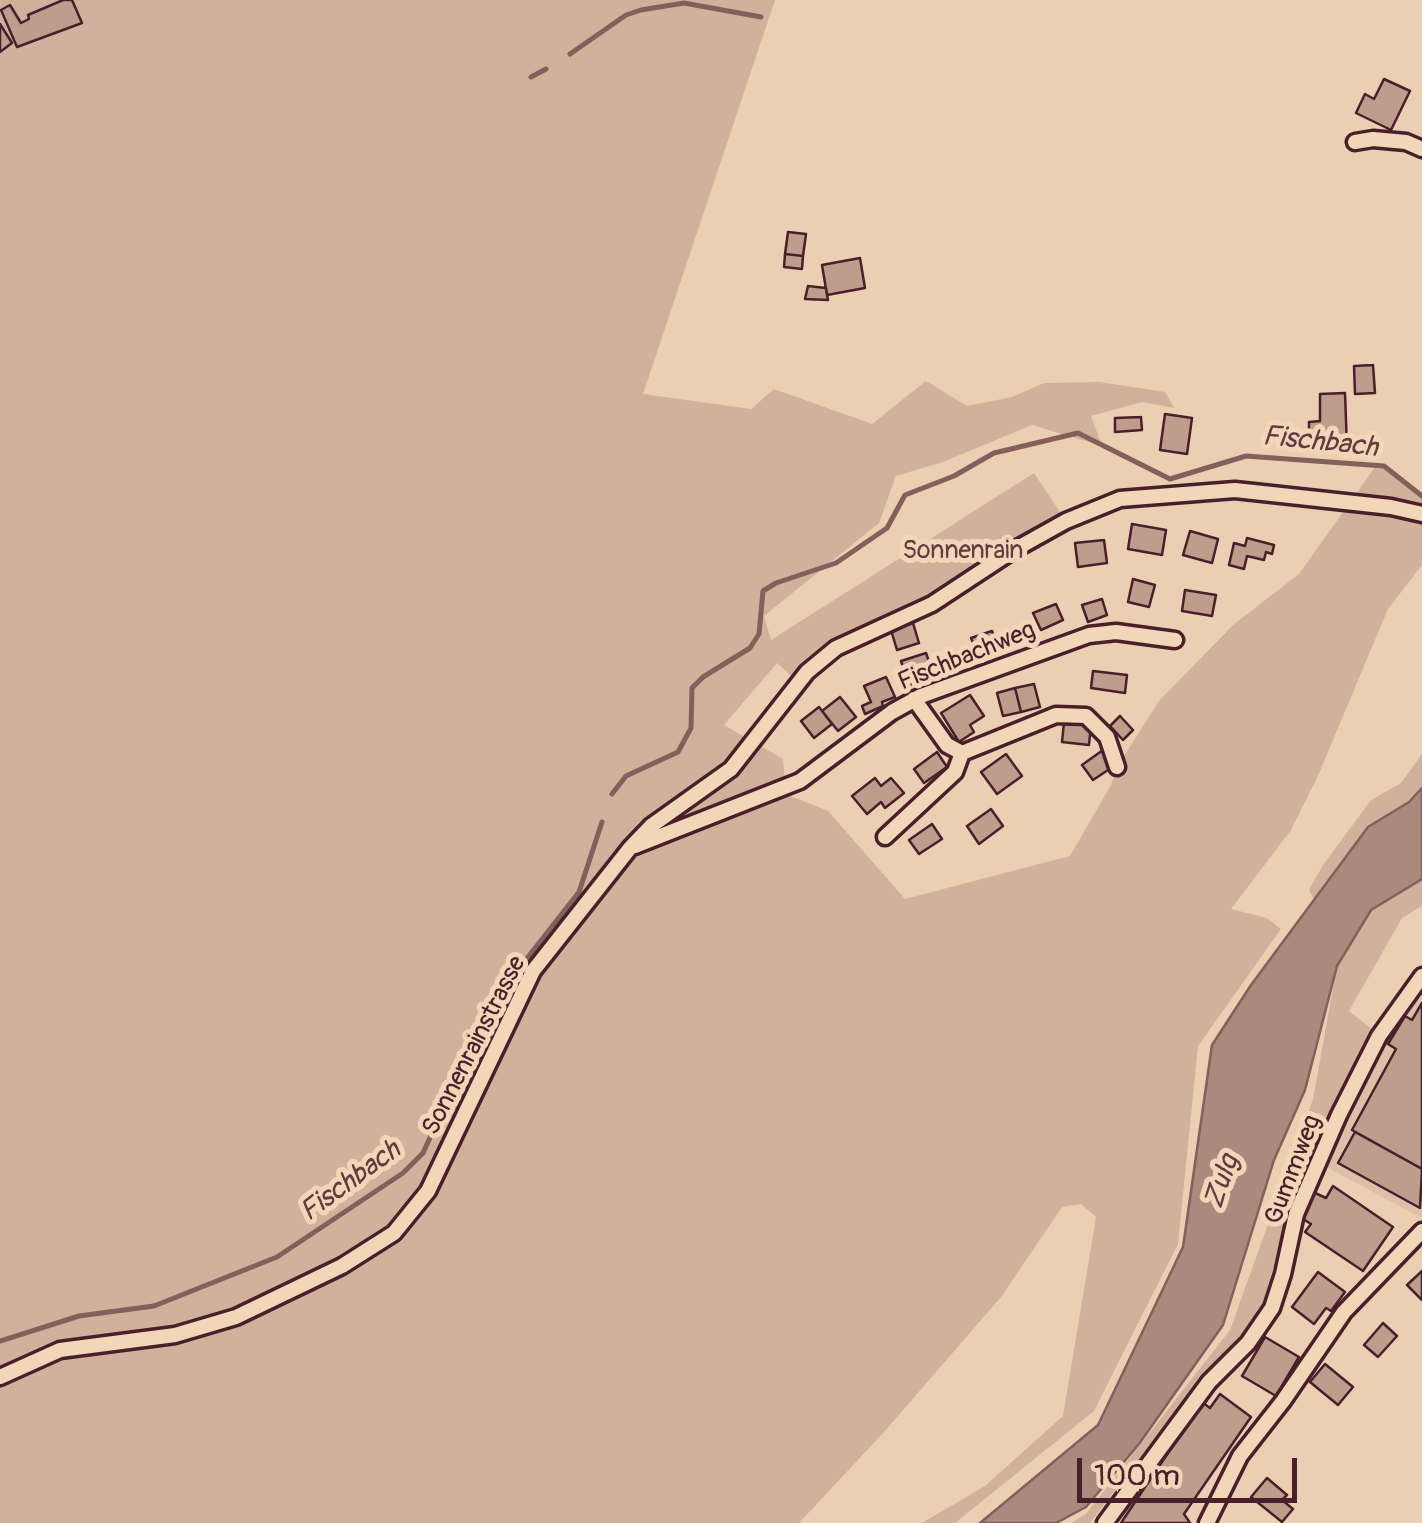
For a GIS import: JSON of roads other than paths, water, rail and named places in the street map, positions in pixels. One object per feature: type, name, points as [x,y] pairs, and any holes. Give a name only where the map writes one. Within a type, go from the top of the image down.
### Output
[{"type":"street","points":[[1355,142],[1406,142],[1422,149]]},
{"type":"street","name":"Sonnenrainstrasse","points":[[0,1377],[60,1350],[175,1335],[236,1317],[342,1266],[394,1234],[428,1192],[533,971],[630,848],[657,821],[731,768],[808,672],[847,642],[932,604],[1036,537],[1094,508],[1154,494],[1235,490],[1422,514]]},
{"type":"street","name":"Fischbachweg","points":[[630,848],[800,781],[914,699],[1090,635],[1116,632],[1175,640]]},
{"type":"street","points":[[914,699],[947,745],[962,753]]},
{"type":"street","points":[[962,753],[1056,715],[1074,713],[1097,724],[1112,747],[1117,767]]},
{"type":"street","points":[[885,837],[950,778],[962,753]]},
{"type":"street","name":"Gummweg","points":[[1105,1523],[1209,1382],[1248,1343],[1272,1308],[1296,1214],[1339,1115],[1379,1036],[1422,976]]},
{"type":"street","points":[[1206,1523],[1240,1456],[1344,1312],[1422,1230]]},
{"type":"water","name":"Zulg","points":[[1422,788],[1422,879],[1371,910],[1337,966],[1305,1090],[1274,1160],[1223,1325],[1139,1444],[1086,1507],[1056,1523],[980,1523],[1098,1425],[1183,1247],[1212,1045],[1251,985],[1368,827],[1409,802]]},
{"type":"waterway","points":[[570,54],[626,15],[641,10],[684,3],[761,17]]},
{"type":"waterway","points":[[531,77],[546,69]]},
{"type":"waterway","name":"Fischbach","points":[[612,794],[626,776],[678,752],[691,728],[692,688],[750,648],[759,634],[763,591],[836,563],[887,528],[905,495],[954,476],[994,453],[1078,433],[1170,479],[1246,456],[1384,466],[1422,496]]},
{"type":"waterway","name":"Fischbach","points":[[0,1341],[79,1316],[154,1306],[277,1257],[403,1173],[423,1153],[448,1098],[490,1031],[521,966],[579,892],[602,822]]},
{"type":"park label","name":"Sonnenrain","points":[[963,552]]}]
